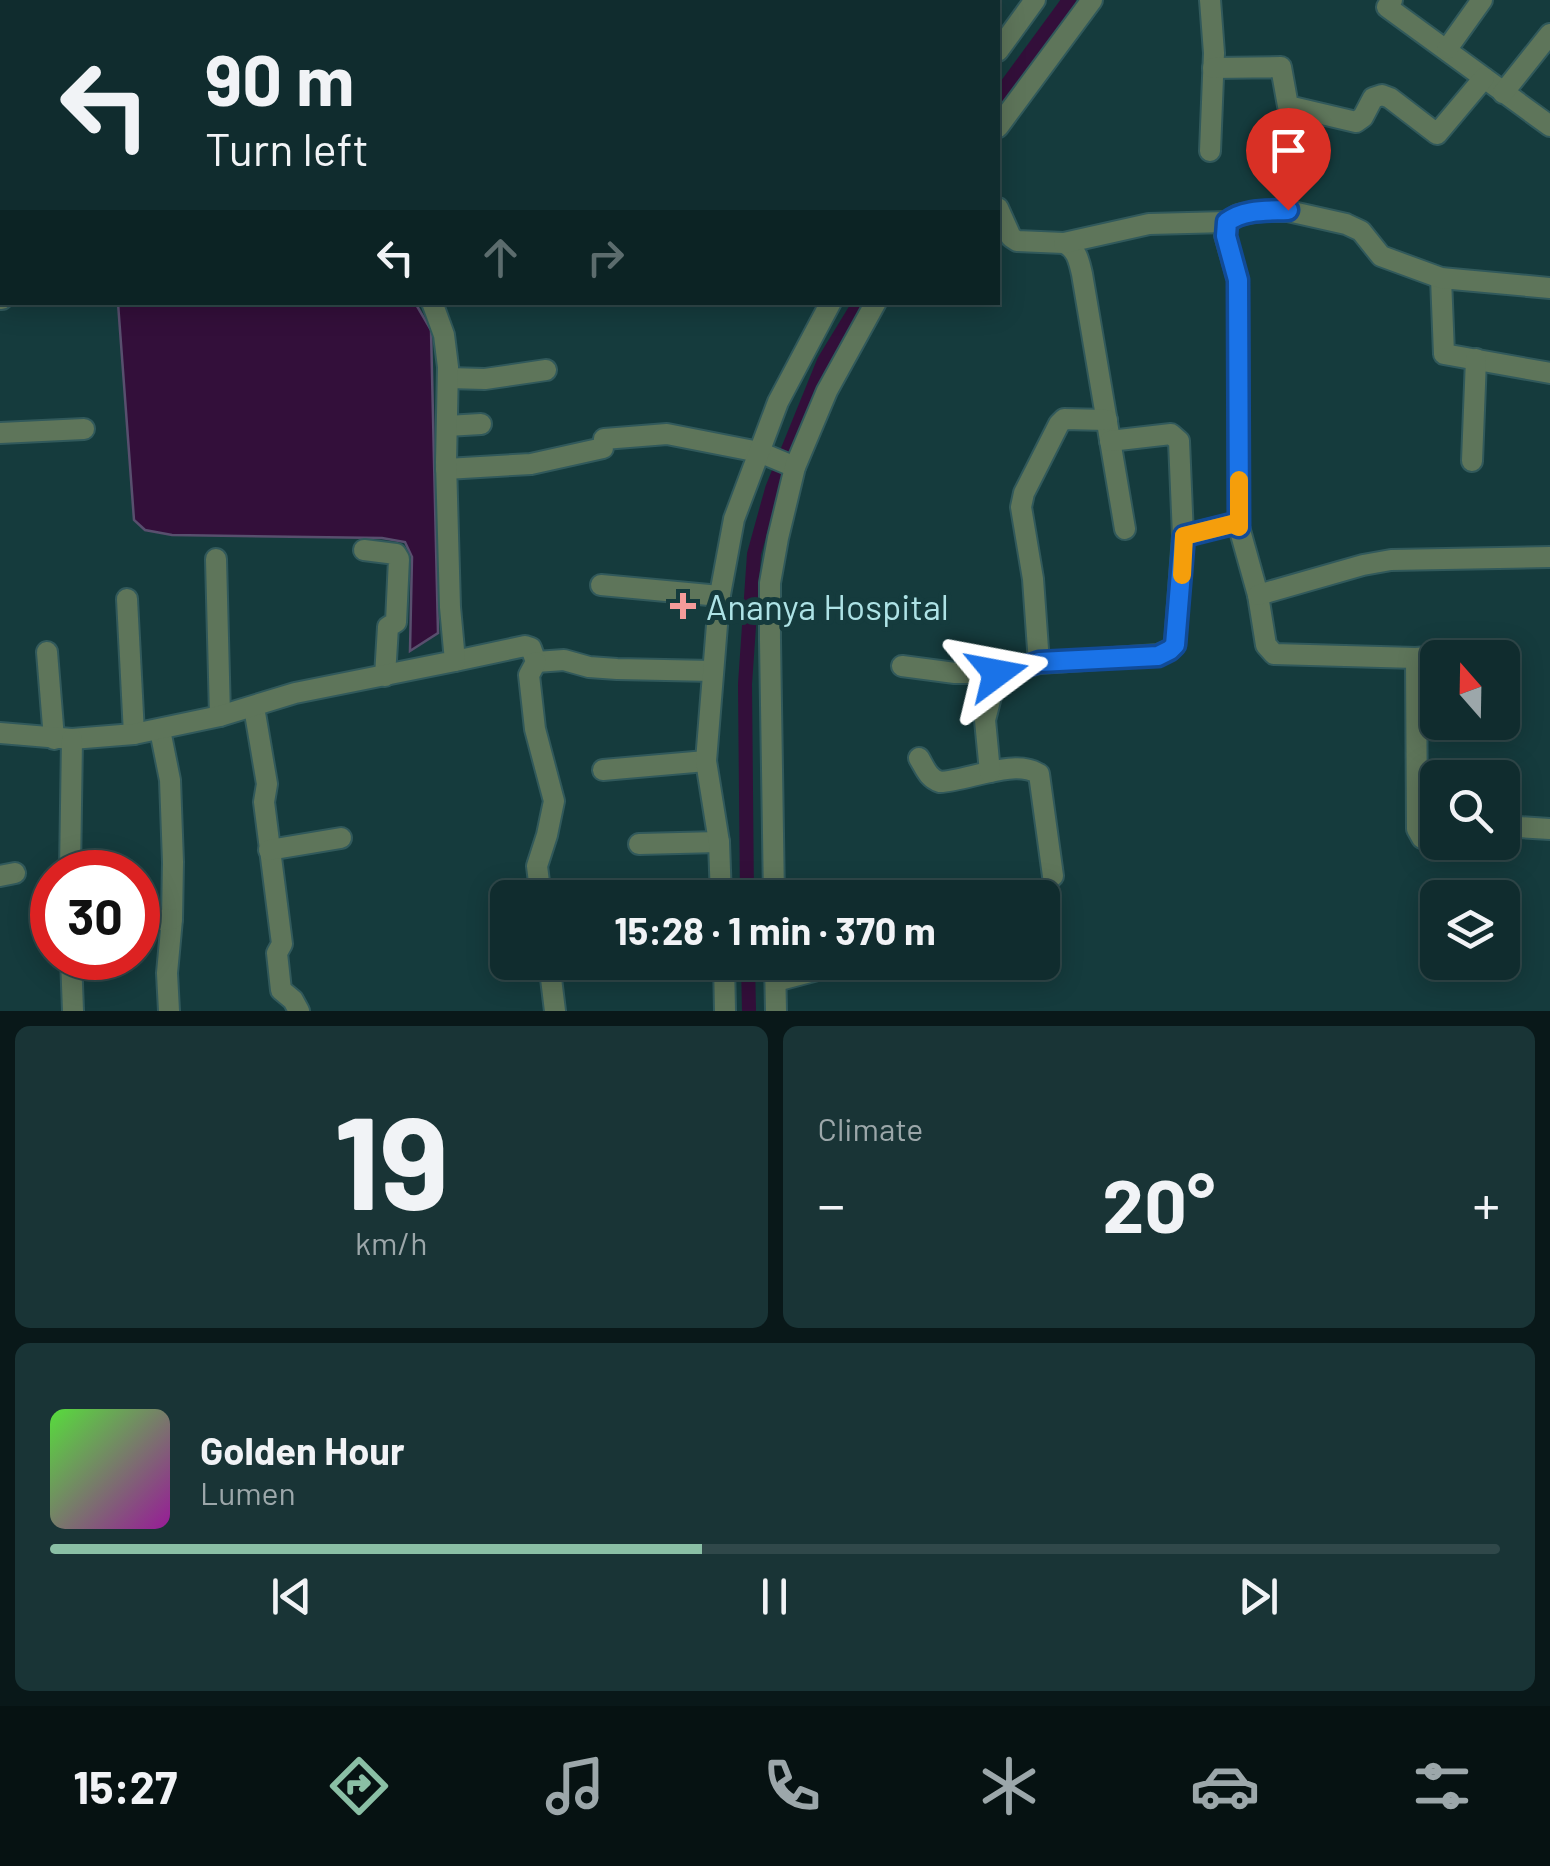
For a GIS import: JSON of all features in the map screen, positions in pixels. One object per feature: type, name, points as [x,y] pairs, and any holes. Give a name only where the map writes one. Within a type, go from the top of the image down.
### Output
[{"type":"street","points":[[1000,45],[1035,0]]},
{"type":"street","points":[[1000,124],[1092,0]]},
{"type":"street","points":[[1210,0],[1214,36],[1210,151]]},
{"type":"street","points":[[1447,49],[1482,0]]},
{"type":"street","points":[[1385,2],[1550,126]]},
{"type":"street","points":[[1504,93],[1550,34]]},
{"type":"street","points":[[1214,68],[1281,67],[1288,106],[1356,122],[1374,98],[1390,98],[1438,134],[1484,78]]},
{"type":"street","points":[[1000,212],[1017,241],[1064,243],[1150,224],[1227,222],[1238,215],[1288,210],[1346,224],[1361,231],[1381,256],[1441,278],[1550,288]]},
{"type":"street","points":[[1227,222],[1226,236],[1238,280],[1239,527],[1258,594],[1266,645],[1274,654],[1420,658]]},
{"type":"street","points":[[1064,243],[1077,254],[1082,274],[1125,529]]},
{"type":"street","points":[[1441,278],[1444,354],[1550,373]]},
{"type":"street","points":[[433,305],[444,334],[448,378],[446,469],[454,661]]},
{"type":"street","points":[[720,880],[719,842],[706,761],[720,596],[734,519],[764,454],[778,402],[829,305]]},
{"type":"street","points":[[774,880],[770,582],[792,466],[874,305]]},
{"type":"street","points":[[1472,461],[1476,359]]},
{"type":"street","points":[[448,378],[485,379],[546,370]]},
{"type":"street","points":[[902,666],[956,673],[997,673],[1039,662],[1158,656],[1170,650],[1178,634],[1184,536],[1180,446],[1176,436],[1108,430],[1064,419],[1059,424],[1020,507],[1036,598],[1039,662]]},
{"type":"street","points":[[447,426],[481,424]]},
{"type":"street","points":[[0,433],[84,429]]},
{"type":"street","points":[[446,469],[531,464],[603,448],[604,439],[667,434],[764,454],[792,466]]},
{"type":"street","points":[[1184,536],[1232,524],[1239,527]]},
{"type":"street","points":[[364,550],[396,554],[398,560],[396,622],[388,628],[385,676]]},
{"type":"street","points":[[1258,594],[1362,564],[1390,560],[1550,557]]},
{"type":"street","points":[[216,559],[220,716]]},
{"type":"street","points":[[601,585],[720,596]]},
{"type":"street","points":[[127,599],[134,734]]},
{"type":"street","points":[[0,733],[63,739],[160,730],[295,693],[525,646],[531,648],[536,662],[529,675],[535,729],[554,801],[537,866],[539,880]]},
{"type":"street","points":[[48,652],[63,739],[69,850]]},
{"type":"street","points":[[1416,658],[1420,834]]},
{"type":"street","points":[[536,662],[564,660],[589,668],[618,670],[713,671]]},
{"type":"street","points":[[990,772],[984,731],[997,673]]},
{"type":"street","points":[[254,707],[268,784],[264,802],[282,944],[276,954],[281,990],[293,1000],[298,1011]]},
{"type":"street","points":[[160,730],[170,780],[172,919],[168,1011]]},
{"type":"street","points":[[919,758],[932,780],[940,782],[1027,768],[1039,774],[1053,876]]},
{"type":"street","points":[[603,770],[706,761]]},
{"type":"street","points":[[1520,827],[1550,829]]},
{"type":"street","points":[[270,850],[341,838]]},
{"type":"street","points":[[640,844],[719,842]]},
{"type":"street","points":[[160,920],[172,919]]},
{"type":"street","points":[[71,980],[73,1011]]},
{"type":"street","points":[[551,980],[555,1011]]},
{"type":"street","points":[[724,980],[725,1011]]},
{"type":"street","points":[[776,980],[776,1011]]},
{"type":"shaded area","points":[[118,305],[417,306],[431,330],[438,633],[410,651],[412,557],[405,542],[382,538],[172,535],[145,530],[134,520]]},
{"type":"waterway","points":[[1000,94],[1069,0]]},
{"type":"waterway","points":[[747,880],[745,684],[754,554],[772,489],[824,361],[858,305]]},
{"type":"waterway","points":[[748,980],[749,1011]]},
{"type":"slow traffic","points":[[1182,575],[1184,536],[1232,524],[1239,527],[1239,480]]},
{"type":"place","name":"Ananya Hospital","points":[[683,606]]},
{"type":"route","points":[[997,673],[1039,662],[1158,656],[1175,645],[1184,536],[1232,524],[1239,527],[1238,280],[1226,236],[1227,222],[1238,215],[1288,210]]}]
